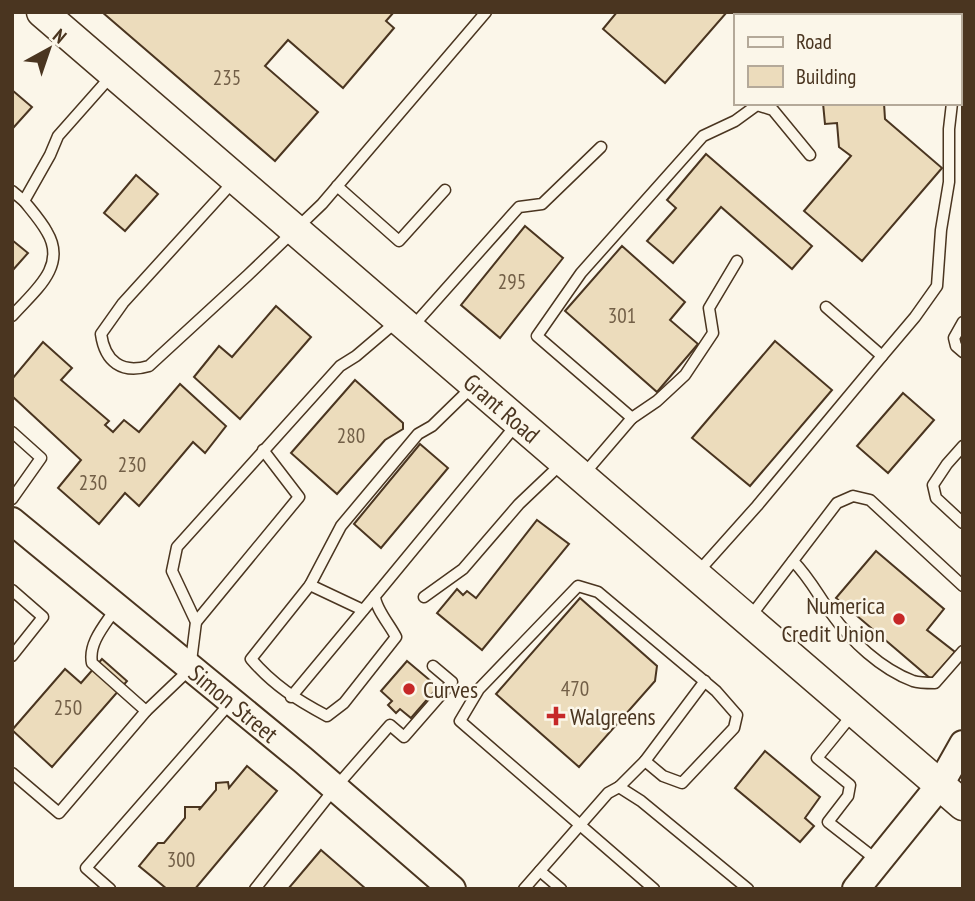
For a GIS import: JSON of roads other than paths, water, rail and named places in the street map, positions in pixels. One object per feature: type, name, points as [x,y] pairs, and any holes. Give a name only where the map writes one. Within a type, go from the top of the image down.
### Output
[{"type":"main road","name":"Grant Road","points":[[43,12],[963,805]]},
{"type":"street","name":"Simon Street","points":[[12,521],[335,788],[452,889]]},
{"type":"street","points":[[856,889],[940,785],[963,744]]},
{"type":"lane","points":[[235,178],[123,303],[101,334],[103,348],[124,369],[134,370],[149,366],[295,231],[486,12]]},
{"type":"lane","points":[[24,201],[58,136],[113,73]]},
{"type":"lane","points":[[632,418],[537,336],[581,273],[703,136],[735,121],[757,105],[773,110],[810,155]]},
{"type":"lane","points":[[695,575],[758,506],[915,317],[937,286],[941,230],[949,182],[952,105]]},
{"type":"lane","points":[[196,622],[172,571],[177,547],[340,366],[404,325],[519,207],[542,204],[601,147]]},
{"type":"lane","points":[[337,186],[399,241],[445,190]]},
{"type":"lane","points":[[12,191],[24,201],[49,234],[54,255],[52,271],[12,316]]},
{"type":"lane","points":[[424,597],[463,569],[519,504],[572,469],[685,375],[713,332],[709,308],[737,261]]},
{"type":"lane","points":[[826,307],[882,355]]},
{"type":"lane","points":[[963,321],[954,338],[956,346],[963,352]]},
{"type":"lane","points":[[375,596],[375,604],[396,637],[344,703],[327,716],[291,697],[267,678],[251,659],[310,585],[341,526],[418,435],[432,426],[474,385]]},
{"type":"lane","points":[[291,697],[518,423]]},
{"type":"lane","points":[[12,432],[41,458],[12,499]]},
{"type":"lane","points":[[963,446],[933,485],[936,498],[963,523]]},
{"type":"lane","points":[[12,773],[59,813],[146,711],[190,668],[196,622],[299,497],[263,450]]},
{"type":"lane","points":[[748,621],[837,503],[853,496],[870,500],[963,586]]},
{"type":"lane","points":[[793,561],[806,574],[831,614],[852,639],[886,667],[915,682],[934,683],[963,652]]},
{"type":"lane","points":[[310,585],[363,611]]},
{"type":"lane","points":[[645,761],[663,776],[682,783],[734,728],[737,715],[705,681],[598,592],[578,586],[479,689],[460,721],[654,889]]},
{"type":"lane","points":[[12,590],[43,617],[12,656]]},
{"type":"lane","points":[[116,608],[94,642],[90,654],[92,663],[146,711]]},
{"type":"lane","points":[[255,889],[335,788],[390,725],[404,737],[452,682],[433,666]]},
{"type":"lane","points":[[524,889],[608,793],[619,787],[645,761],[705,681]]},
{"type":"lane","points":[[110,889],[86,868],[231,702]]},
{"type":"lane","points":[[855,712],[817,758],[850,785],[848,796],[828,822],[878,861]]},
{"type":"lane","points":[[619,787],[748,889]]},
{"type":"lane","points":[[540,871],[561,889]]},
{"type":"place","name":"Numerica Credit Union","points":[[899,619]]},
{"type":"place","name":"Curves","points":[[409,689]]},
{"type":"place","name":"Walgreens","points":[[556,716]]}]
